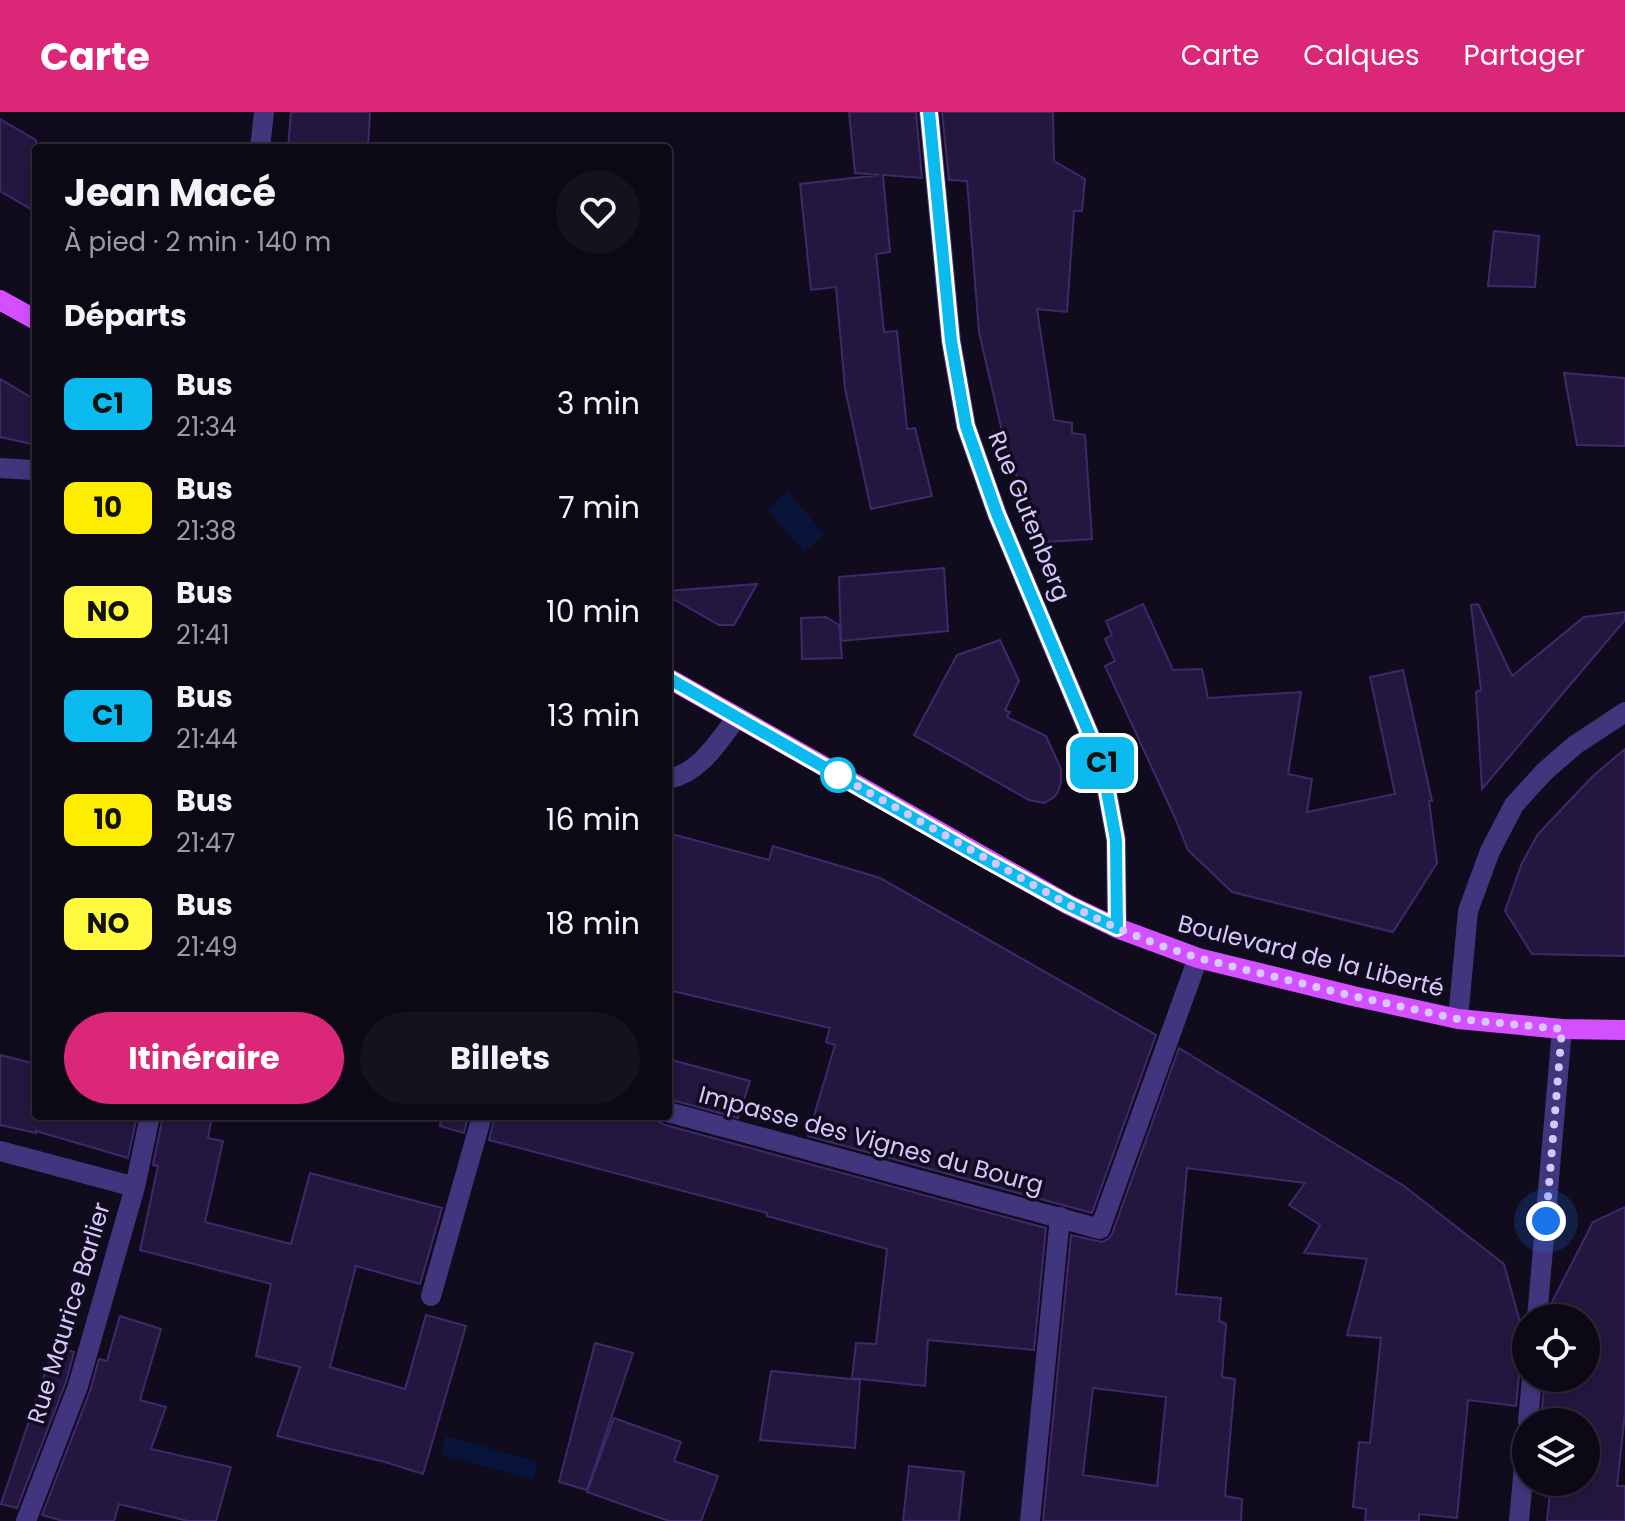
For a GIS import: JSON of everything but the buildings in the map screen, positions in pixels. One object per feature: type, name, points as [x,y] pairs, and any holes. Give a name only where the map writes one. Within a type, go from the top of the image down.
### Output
[{"type":"main road","points":[[0,300],[32,318]]},
{"type":"main road","name":"Boulevard de la Liberté","points":[[672,680],[1069,905],[1117,928],[1198,958],[1458,1019],[1562,1029],[1625,1030]]},
{"type":"street","points":[[260,144],[264,112]]},
{"type":"street","name":"Rue Gutenberg","points":[[929,112],[951,341],[966,426],[997,514],[1102,764],[1116,840],[1117,928]]},
{"type":"street","points":[[0,468],[32,470]]},
{"type":"street","points":[[1458,1019],[1468,911],[1490,851],[1514,805],[1544,772],[1575,745],[1625,712]]},
{"type":"street","points":[[672,778],[689,772],[702,761],[737,717]]},
{"type":"street","name":"Impasse des Vignes du Bourg","points":[[672,1113],[1100,1229],[1198,958]]},
{"type":"street","points":[[1538,1304],[1562,1029]]},
{"type":"street","name":"Rue Maurice Barlier","points":[[26,1521],[78,1386],[135,1187],[149,1120]]},
{"type":"street","points":[[431,1296],[481,1120]]},
{"type":"street","points":[[0,1151],[135,1187]]},
{"type":"street","points":[[1030,1521],[1060,1217]]},
{"type":"street","points":[[1519,1521],[1521,1496]]},
{"type":"water","points":[[788,491],[824,534],[804,552],[767,509]]},
{"type":"water","points":[[446,1436],[538,1462],[533,1480],[441,1454]]},
{"type":"bus line","name":"C1","points":[[672,680],[983,858],[1117,928],[1116,840],[1102,764],[997,514],[966,426],[951,341],[929,112]]},
{"type":"route","points":[[838,775],[829,770],[1069,905],[1159,945],[1198,958],[1458,1019],[1562,1029],[1546,1221]]}]
